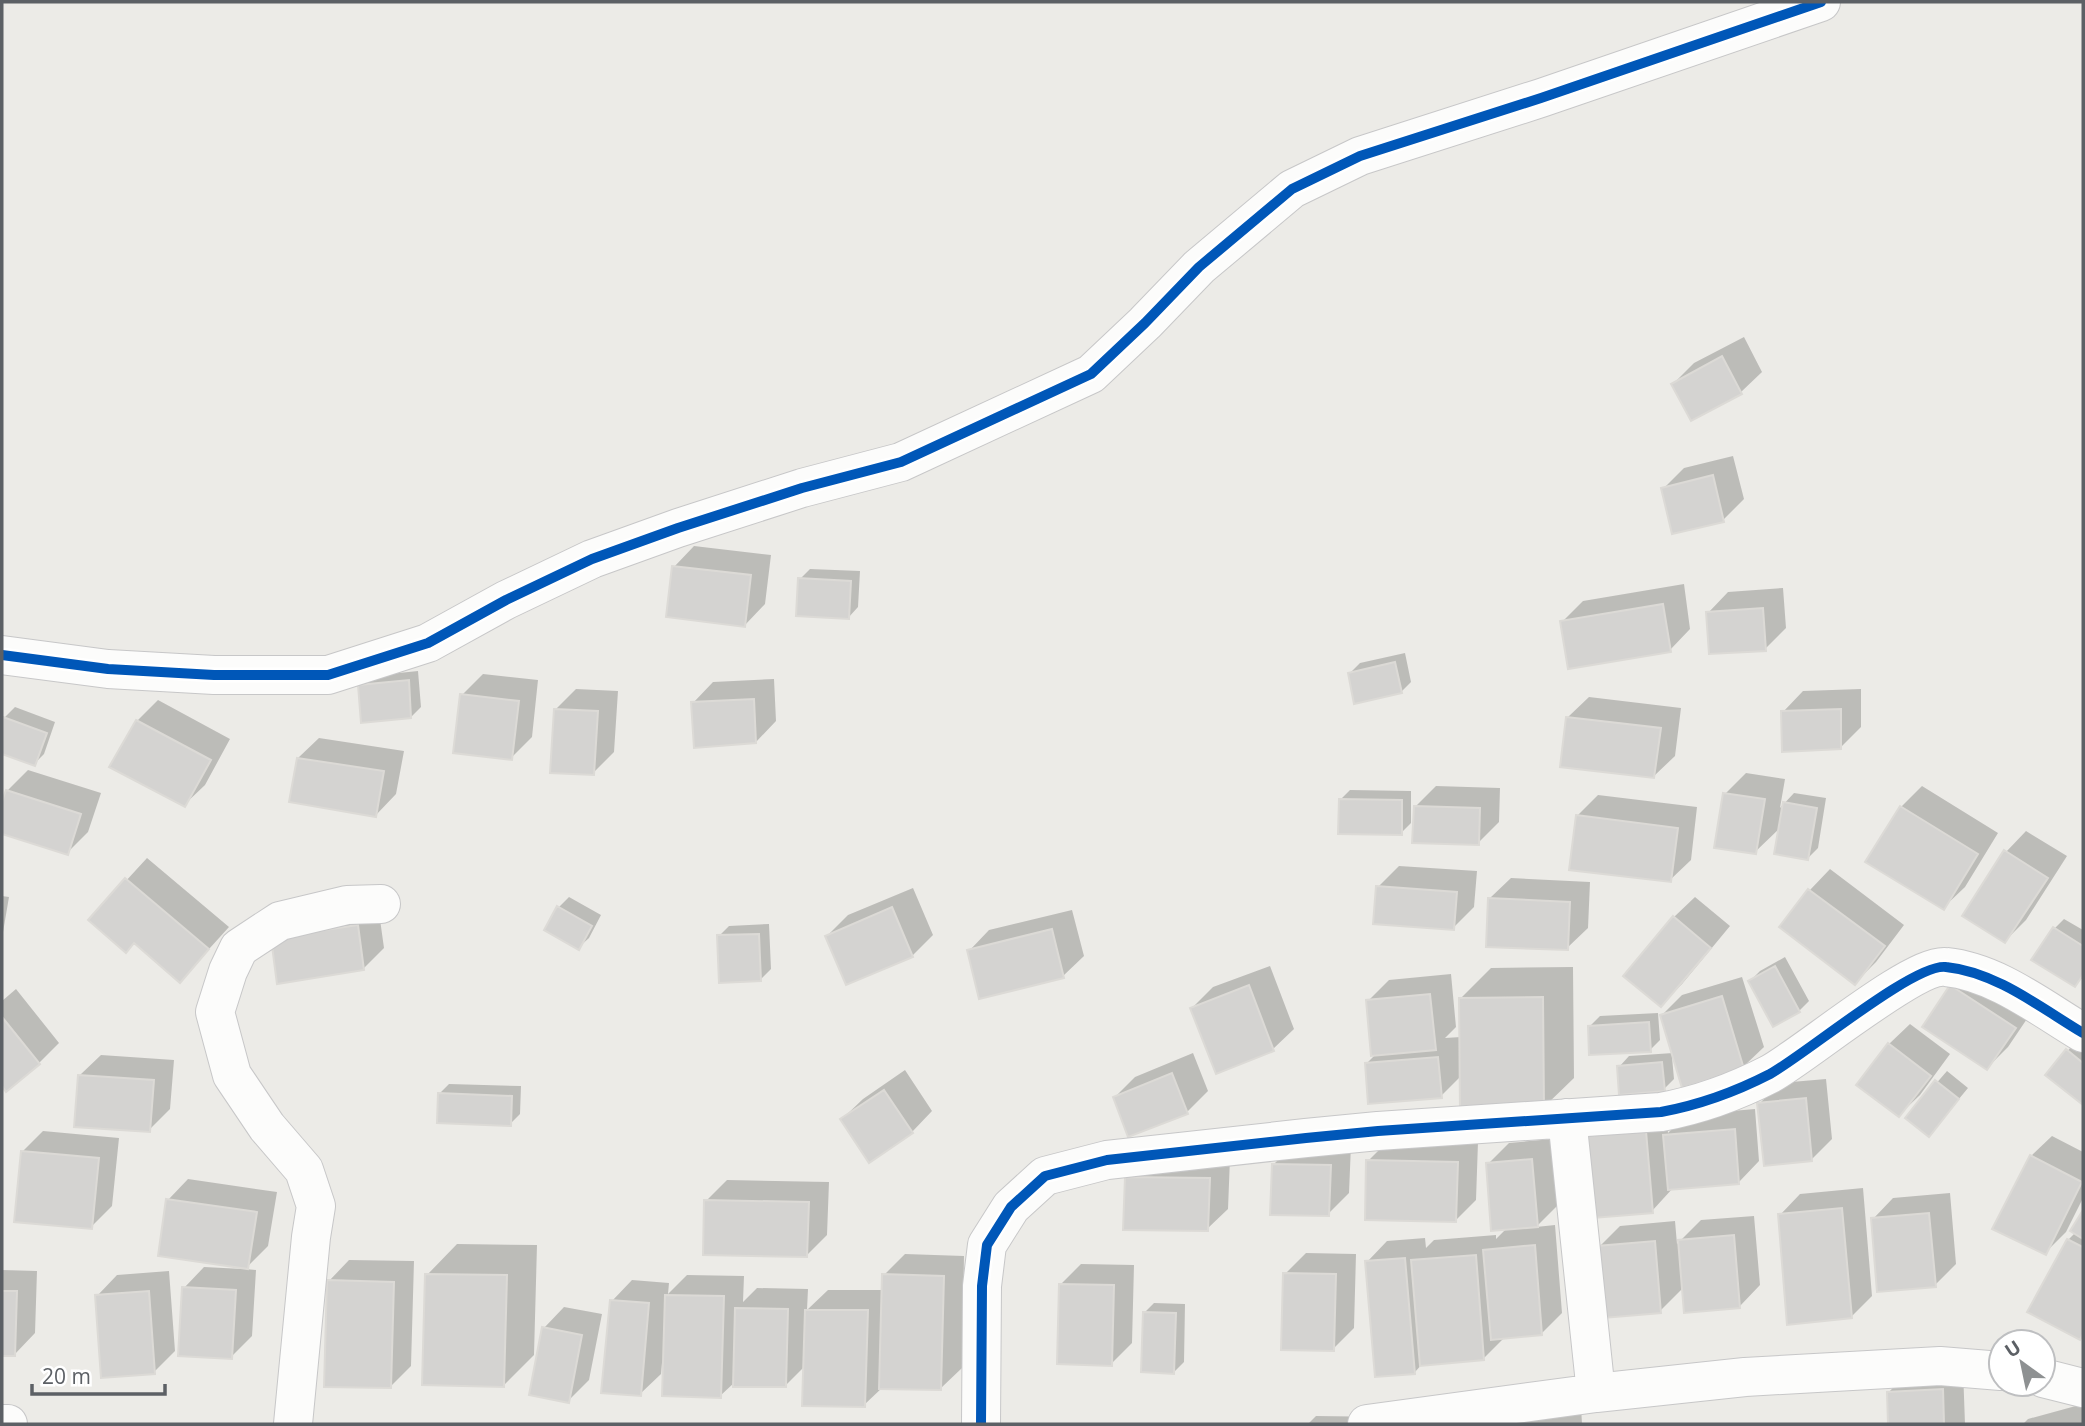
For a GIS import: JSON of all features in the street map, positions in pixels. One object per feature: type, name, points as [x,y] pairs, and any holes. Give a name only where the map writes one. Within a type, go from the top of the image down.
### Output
[{"type":"street","points":[[2,655],[108,670],[328,675],[428,643],[506,600],[592,559],[677,528],[802,488],[901,462],[1091,374],[1199,267],[1292,189],[1360,156],[1541,99],[1821,2]]},
{"type":"street","points":[[293,1424],[316,1206],[303,1171],[267,1128],[232,1075],[215,1012],[228,971],[239,948],[280,920],[347,905],[381,904]]},
{"type":"street","points":[[981,1424],[982,1286],[987,1245],[1011,1207],[1045,1176],[1107,1160],[1378,1131],[1661,1112],[1698,1105],[1772,1073],[1910,978],[1942,966],[1974,972],[2001,984],[2083,1032]]},
{"type":"street","points":[[1567,1118],[1608,1403]]},
{"type":"street","points":[[1367,1424],[1608,1403],[1745,1377],[1940,1366],[1987,1370]]},
{"type":"street","points":[[2057,1382],[2083,1388]]},
{"type":"street","points":[[2,1424],[8,1424]]},
{"type":"building","points":[[1722,356],[1742,394],[1691,421],[1671,384]]},
{"type":"building","points":[[1713,475],[1724,522],[1672,534],[1661,488]]},
{"type":"building","points":[[672,566],[751,575],[745,627],[666,617]]},
{"type":"building","points":[[798,578],[851,581],[849,619],[796,616]]},
{"type":"building","points":[[1663,604],[1671,652],[1568,669],[1560,621]]},
{"type":"building","points":[[1763,608],[1766,651],[1709,654],[1706,612]]},
{"type":"building","points":[[1395,662],[1402,693],[1354,704],[1348,673]]},
{"type":"building","points":[[409,680],[411,718],[361,723],[358,685]]},
{"type":"building","points":[[460,694],[519,701],[512,760],[453,753]]},
{"type":"building","points":[[754,699],[756,743],[694,748],[691,702]]},
{"type":"building","points":[[554,709],[598,711],[594,775],[550,773]]},
{"type":"building","points":[[1841,709],[1841,749],[1782,752],[1781,711]]},
{"type":"building","points":[[3,717],[47,733],[35,766],[2,754]]},
{"type":"building","points":[[1566,717],[1661,728],[1654,778],[1560,767]]},
{"type":"building","points":[[136,720],[211,760],[185,807],[109,767]]},
{"type":"building","points":[[297,758],[384,771],[376,817],[289,802]]},
{"type":"building","points":[[6,790],[81,814],[68,855],[2,834],[2,802]]},
{"type":"building","points":[[1723,793],[1765,799],[1756,854],[1714,848]]},
{"type":"building","points":[[1339,799],[1402,800],[1402,835],[1338,834]]},
{"type":"building","points":[[1783,802],[1817,808],[1808,860],[1774,854]]},
{"type":"building","points":[[1414,806],[1480,808],[1479,845],[1412,843]]},
{"type":"building","points":[[1900,806],[1978,854],[1944,910],[1865,862]]},
{"type":"building","points":[[1576,815],[1678,828],[1671,882],[1569,870]]},
{"type":"building","points":[[2004,850],[2048,878],[2005,943],[1962,916]]},
{"type":"building","points":[[125,878],[209,949],[180,983],[134,943],[126,953],[88,920]]},
{"type":"building","points":[[1376,886],[1457,892],[1454,930],[1373,924]]},
{"type":"building","points":[[1808,889],[1885,946],[1855,985],[1779,927]]},
{"type":"building","points":[[1488,898],[1570,902],[1568,950],[1486,947]]},
{"type":"building","points":[[557,906],[592,926],[579,950],[544,930]]},
{"type":"building","points":[[892,907],[913,957],[846,985],[825,936]]},
{"type":"building","points":[[1673,916],[1711,948],[1661,1007],[1623,976]]},
{"type":"building","points":[[358,925],[364,970],[277,984],[271,938]]},
{"type":"building","points":[[2053,927],[2083,946],[2083,975],[2075,987],[2031,960]]},
{"type":"building","points":[[1052,929],[1064,978],[979,999],[967,950]]},
{"type":"building","points":[[759,934],[761,981],[719,983],[717,935]]},
{"type":"building","points":[[1775,966],[1800,1012],[1773,1027],[1748,981]]},
{"type":"building","points":[[1249,985],[1274,1051],[1216,1074],[1190,1008]]},
{"type":"building","points":[[1950,985],[2016,1028],[1987,1070],[1922,1027]]},
{"type":"building","points":[[1430,994],[1436,1050],[1371,1056],[1366,1000]]},
{"type":"building","points":[[1722,996],[1744,1069],[1682,1088],[1660,1015]]},
{"type":"building","points":[[1543,997],[1544,1110],[1460,1111],[1459,998]]},
{"type":"building","points":[[2,1017],[40,1064],[6,1092],[2,1086]]},
{"type":"building","points":[[1649,1022],[1651,1052],[1589,1055],[1588,1026]]},
{"type":"building","points":[[1888,1043],[1931,1076],[1899,1117],[1856,1085]]},
{"type":"building","points":[[2066,1049],[2083,1063],[2083,1105],[2045,1075]]},
{"type":"building","points":[[1438,1057],[1442,1098],[1368,1104],[1365,1063]]},
{"type":"building","points":[[1662,1062],[1665,1091],[1619,1095],[1617,1066]]},
{"type":"building","points":[[1172,1073],[1188,1114],[1128,1137],[1113,1097]]},
{"type":"building","points":[[78,1075],[154,1080],[150,1132],[74,1127]]},
{"type":"building","points":[[1935,1080],[1959,1099],[1929,1137],[1905,1118]]},
{"type":"building","points":[[884,1090],[913,1133],[869,1163],[840,1119]]},
{"type":"building","points":[[438,1093],[512,1096],[511,1126],[437,1123]]},
{"type":"building","points":[[1806,1098],[1812,1161],[1764,1166],[1757,1103]]},
{"type":"building","points":[[1735,1129],[1739,1184],[1668,1190],[1663,1135]]},
{"type":"building","points":[[1646,1131],[1653,1213],[1593,1218],[1586,1136]]},
{"type":"building","points":[[21,1151],[99,1158],[92,1229],[14,1222]]},
{"type":"building","points":[[2030,1155],[2082,1182],[2046,1255],[1992,1229]]},
{"type":"building","points":[[1532,1159],[1538,1227],[1491,1231],[1486,1163]]},
{"type":"building","points":[[1366,1160],[1458,1162],[1456,1222],[1365,1220]]},
{"type":"building","points":[[1272,1164],[1331,1165],[1329,1216],[1270,1215]]},
{"type":"building","points":[[1125,1177],[1210,1178],[1208,1231],[1123,1230]]},
{"type":"building","points":[[166,1199],[257,1212],[248,1269],[158,1256]]},
{"type":"building","points":[[704,1200],[809,1202],[807,1257],[703,1255]]},
{"type":"building","points":[[1842,1208],[1852,1318],[1787,1325],[1778,1214]]},
{"type":"building","points":[[2083,1210],[2083,1239],[2070,1231]]},
{"type":"building","points":[[1929,1213],[1936,1287],[1877,1292],[1871,1218]]},
{"type":"building","points":[[1734,1235],[1740,1308],[1684,1313],[1678,1240]]},
{"type":"building","points":[[2067,1239],[2083,1247],[2083,1334],[2080,1340],[2027,1312]]},
{"type":"building","points":[[1655,1241],[1661,1313],[1603,1318],[1597,1246]]},
{"type":"building","points":[[1535,1245],[1542,1335],[1491,1340],[1483,1250]]},
{"type":"building","points":[[1476,1255],[1484,1360],[1420,1366],[1411,1260]]},
{"type":"building","points":[[1405,1258],[1415,1374],[1375,1377],[1365,1261]]},
{"type":"building","points":[[1283,1273],[1336,1274],[1334,1351],[1281,1350]]},
{"type":"building","points":[[425,1274],[507,1275],[504,1387],[422,1385]]},
{"type":"building","points":[[882,1274],[944,1276],[941,1390],[879,1389]]},
{"type":"building","points":[[327,1280],[394,1282],[391,1388],[324,1387]]},
{"type":"building","points":[[1059,1284],[1114,1285],[1112,1366],[1057,1364]]},
{"type":"building","points":[[182,1287],[236,1290],[232,1359],[178,1356]]},
{"type":"building","points":[[2,1291],[17,1291],[15,1356],[2,1356]]},
{"type":"building","points":[[149,1291],[155,1374],[101,1378],[95,1295]]},
{"type":"building","points":[[665,1295],[724,1296],[721,1398],[662,1396]]},
{"type":"building","points":[[610,1300],[649,1303],[641,1396],[601,1393]]},
{"type":"building","points":[[735,1308],[788,1309],[786,1387],[733,1387]]},
{"type":"building","points":[[805,1310],[868,1310],[865,1407],[802,1406]]},
{"type":"building","points":[[1143,1312],[1176,1313],[1174,1374],[1141,1372]]},
{"type":"building","points":[[542,1327],[582,1335],[569,1403],[529,1395]]},
{"type":"building","points":[[1943,1389],[1944,1424],[1888,1424],[1887,1392]]},
{"type":"cycle path","points":[[2,655],[108,669],[214,675],[328,675],[428,643],[506,600],[592,559],[802,488],[901,462],[1091,374],[1199,267],[1292,189],[1360,156],[1541,98],[1821,2]]},
{"type":"cycle path","points":[[981,1424],[982,1286],[987,1245],[1011,1207],[1045,1176],[1107,1160],[1306,1138],[1661,1112],[1689,1106],[1744,1087],[1770,1074],[1885,994],[1910,979],[1946,967],[1965,970],[2000,983],[2083,1033]]}]
